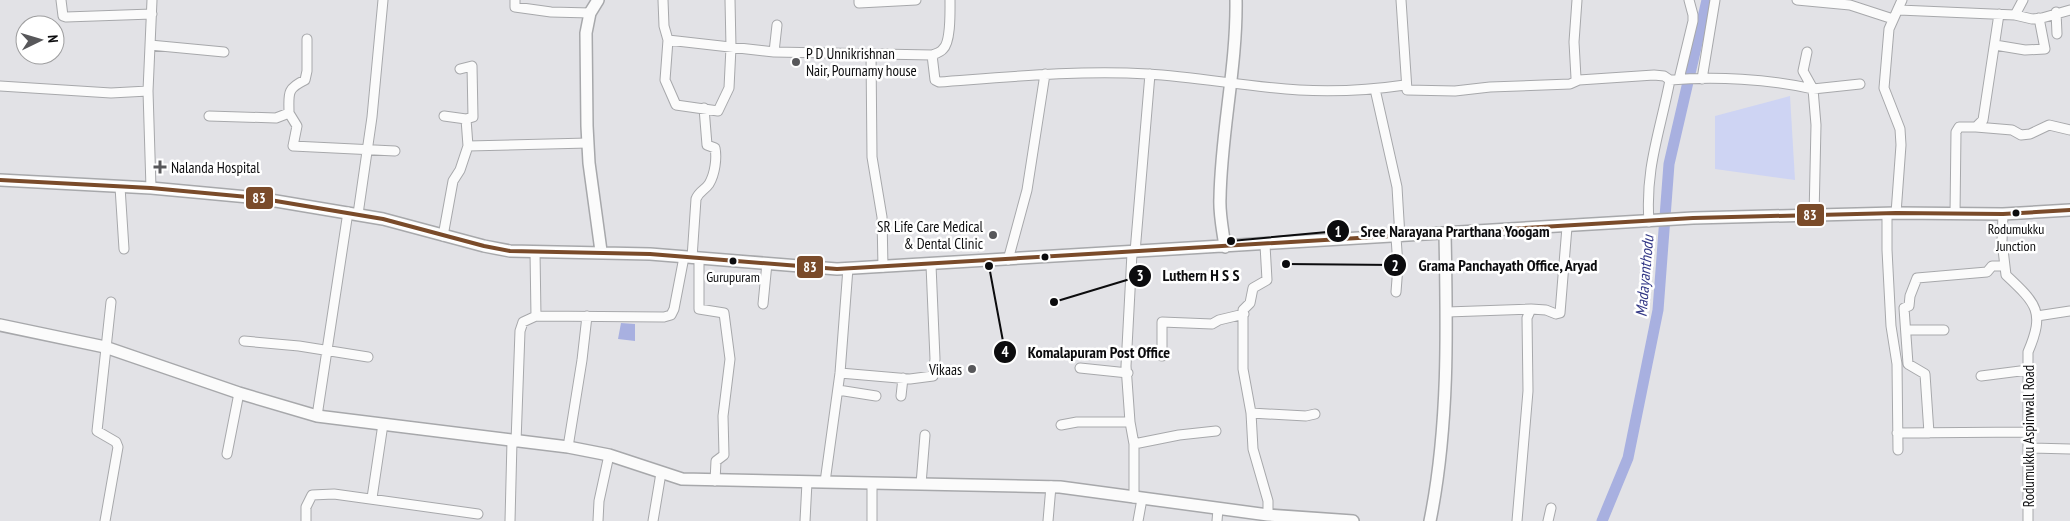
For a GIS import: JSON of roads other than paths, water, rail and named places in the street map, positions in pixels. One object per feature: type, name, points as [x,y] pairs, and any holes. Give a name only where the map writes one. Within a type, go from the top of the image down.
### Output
[{"type":"main road","points":[[598,0],[590,13],[586,56],[588,143],[601,251]]},
{"type":"main road","points":[[1225,247],[1220,200],[1229,81],[1236,27],[1236,0]]},
{"type":"main road","points":[[0,180],[151,188],[237,195],[353,213],[484,246],[535,252],[601,251],[838,269],[931,266],[1693,218],[2003,214],[2070,210]]},
{"type":"main road","points":[[1430,521],[1438,486],[1443,422],[1446,312],[1445,234]]},
{"type":"main road","points":[[0,325],[105,347],[239,393],[317,416],[568,447],[609,455],[682,479],[1051,486],[1310,519],[1354,521]]},
{"type":"street","points":[[61,0],[63,16],[152,14]]},
{"type":"street","points":[[151,188],[148,91],[152,0]]},
{"type":"street","points":[[317,416],[339,279],[367,150],[383,0]]},
{"type":"street","points":[[515,0],[515,7],[551,12],[590,13]]},
{"type":"street","points":[[664,0],[665,32],[668,40],[665,80],[676,105],[718,111],[729,88],[731,47],[730,0]]},
{"type":"street","points":[[859,0],[859,3],[916,0]]},
{"type":"street","points":[[668,40],[774,52],[932,55],[944,49],[946,45],[951,20],[950,0]]},
{"type":"street","points":[[1401,0],[1407,66],[1405,85],[1407,90],[1455,91],[1490,87],[1570,84],[1579,80],[1654,74],[1664,76],[1670,80],[1750,81],[1813,89],[1860,84]]},
{"type":"street","points":[[1577,0],[1574,72],[1579,80]]},
{"type":"street","points":[[1682,79],[1693,21],[1688,0]]},
{"type":"street","points":[[1702,79],[1715,0]]},
{"type":"street","points":[[1797,0],[1850,5],[1893,19]]},
{"type":"street","points":[[1898,450],[1897,364],[1891,326],[1892,214],[1900,129],[1884,88],[1889,30],[1902,0]]},
{"type":"street","points":[[2015,15],[2023,0]]},
{"type":"street","points":[[1899,10],[1999,14],[2039,18],[2056,12],[2070,10]]},
{"type":"street","points":[[2056,12],[2058,34]]},
{"type":"street","points":[[1976,127],[1983,120],[1999,14]]},
{"type":"street","points":[[1995,45],[2025,50],[2045,48],[2039,18]]},
{"type":"street","points":[[774,52],[777,25]]},
{"type":"street","points":[[307,40],[307,71],[305,80],[293,86],[289,92],[289,113],[297,126],[293,146],[395,151]]},
{"type":"street","points":[[150,45],[224,52]]},
{"type":"street","points":[[1807,52],[1803,71],[1813,89],[1816,125],[1814,217]]},
{"type":"street","points":[[871,53],[872,157],[882,217],[883,267]]},
{"type":"street","points":[[932,55],[935,80],[938,82],[1045,74],[1112,72],[1229,81],[1299,90],[1375,89],[1405,85]]},
{"type":"street","points":[[444,116],[466,119],[473,117],[472,66],[460,69]]},
{"type":"street","points":[[1008,260],[1027,190],[1045,74]]},
{"type":"street","points":[[1138,521],[1134,444],[1130,422],[1126,366],[1133,253],[1150,74]]},
{"type":"street","points":[[1651,222],[1647,195],[1651,160],[1670,80]]},
{"type":"street","points":[[0,86],[111,93],[148,91]]},
{"type":"street","points":[[1375,89],[1397,187],[1398,266],[1396,292]]},
{"type":"street","points":[[704,108],[707,145],[715,148],[717,157],[709,185],[698,193],[696,199],[692,258],[699,308],[724,313],[730,359],[723,416],[724,455],[716,461],[716,480]]},
{"type":"street","points":[[209,116],[276,118],[289,113]]},
{"type":"street","points":[[443,236],[453,181],[460,170],[468,146],[466,119]]},
{"type":"street","points":[[1955,214],[1956,132],[1958,127],[2012,130],[2021,135],[2030,134],[2049,125],[2070,130]]},
{"type":"street","points":[[468,146],[588,143]]},
{"type":"street","points":[[120,187],[124,249]]},
{"type":"street","points":[[2003,214],[2002,241],[2006,275],[2028,296],[2037,316],[2070,311]]},
{"type":"street","points":[[1446,312],[1531,309],[1546,310],[1556,314],[1560,312],[1567,227]]},
{"type":"street","points":[[1266,244],[1267,280],[1253,288],[1250,303],[1244,310],[1244,339],[1241,356],[1251,413],[1253,449],[1268,500],[1268,514]]},
{"type":"street","points":[[535,252],[536,316]]},
{"type":"street","points":[[510,521],[520,331],[523,322],[536,316],[664,317],[671,315],[692,258]]},
{"type":"street","points":[[763,304],[767,263]]},
{"type":"street","points":[[840,373],[903,378],[933,376],[935,359],[931,266]]},
{"type":"street","points":[[1929,433],[1925,374],[1908,364],[1904,308],[1908,306],[1917,278],[1986,272],[1992,266],[2005,266]]},
{"type":"street","points":[[825,482],[840,373],[848,268]]},
{"type":"street","points":[[104,521],[118,447],[116,442],[97,430],[111,302]]},
{"type":"street","points":[[1517,521],[1528,392],[1528,318],[1531,309]]},
{"type":"street","points":[[1162,356],[1162,322],[1212,324],[1219,320],[1244,314]]},
{"type":"street","points":[[568,447],[587,316]]},
{"type":"street","name":"Rodumukku Aspinwall Road","points":[[2028,521],[2028,352],[2038,330],[2037,316]]},
{"type":"street","points":[[1906,330],[1944,330]]},
{"type":"street","points":[[244,341],[368,357]]},
{"type":"street","points":[[1080,368],[1128,373]]},
{"type":"street","points":[[1981,376],[2028,370]]},
{"type":"street","points":[[901,396],[903,378]]},
{"type":"street","points":[[838,390],[876,396]]},
{"type":"street","points":[[227,454],[239,393]]},
{"type":"street","points":[[1251,413],[1306,416],[1315,414]]},
{"type":"street","points":[[1061,425],[1077,422],[1130,422]]},
{"type":"street","points":[[372,498],[383,424]]},
{"type":"street","points":[[1134,444],[1179,435],[1216,432]]},
{"type":"street","points":[[1897,433],[2029,432]]},
{"type":"street","points":[[921,484],[925,435]]},
{"type":"street","points":[[2029,448],[2070,449]]},
{"type":"street","points":[[598,521],[598,500],[609,455]]},
{"type":"street","points":[[653,521],[661,473]]},
{"type":"street","points":[[805,521],[807,482]]},
{"type":"street","points":[[872,483],[872,521]]},
{"type":"street","points":[[1048,521],[1051,486]]},
{"type":"street","points":[[306,521],[306,507],[312,495],[334,494],[478,514]]},
{"type":"street","points":[[1217,521],[1218,508]]},
{"type":"street","points":[[1548,521],[1551,508]]},
{"type":"waterway","name":"Madayanthodu","points":[[1602,521],[1628,458],[1658,310],[1669,164],[1707,0]]},
{"type":"place","name":"P D Unnikrishnan Nair, Pournamy house","points":[[796,62]]},
{"type":"place","name":"Nalanda Hospital","points":[[160,167]]},
{"type":"place","name":"Rodumukku Junction","points":[[2016,213]]},
{"type":"place","name":"SR Life Care Medical & Dental Clinic","points":[[993,235]]},
{"type":"place","name":"Sree Narayana Prarthana Yoogam","points":[[1231,241]]},
{"type":"place","name":"Gurupuram","points":[[733,261]]},
{"type":"place","name":"Grama Panchayath Office, Aryad","points":[[1286,264]]},
{"type":"place","name":"Komalapuram Post Office","points":[[989,266]]},
{"type":"place","name":"Luthern H S S","points":[[1054,302]]},
{"type":"place","name":"Vikaas","points":[[972,369]]}]
